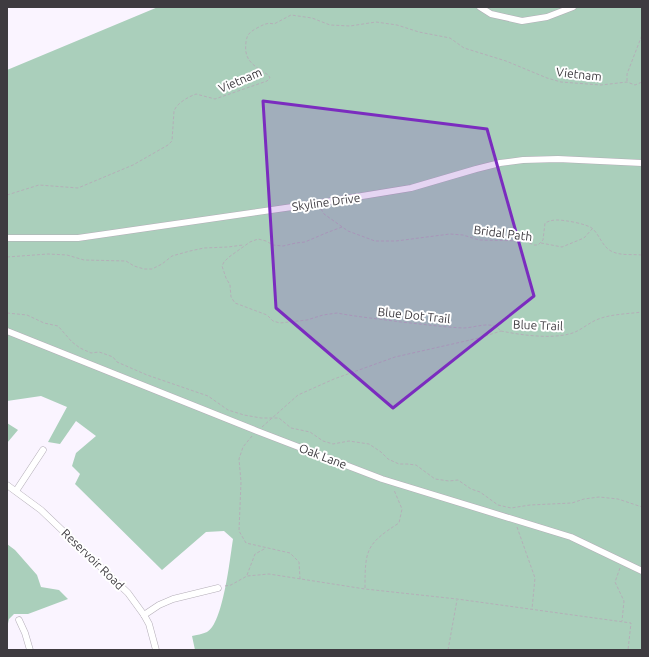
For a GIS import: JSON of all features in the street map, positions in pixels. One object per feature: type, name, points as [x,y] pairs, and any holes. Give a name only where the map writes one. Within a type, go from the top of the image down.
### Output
[{"type":"street","points":[[480,7],[490,14],[522,21],[547,17],[573,7]]},
{"type":"street","name":"Skyline Drive","points":[[7,238],[78,238],[313,204],[411,188],[476,168],[523,160],[558,159],[642,163]]},
{"type":"street","name":"Oak Lane","points":[[7,331],[257,431],[395,483],[571,536],[642,571]]},
{"type":"street","points":[[16,491],[43,450]]},
{"type":"street","name":"Reservoir Road","points":[[7,485],[41,510],[133,599],[144,615],[156,650]]},
{"type":"street","points":[[144,615],[159,605],[173,599],[218,588]]},
{"type":"street","points":[[19,620],[30,650]]},
{"type":"path","name":"Vietnam","points":[[7,195],[39,185],[78,188],[133,165],[168,145],[172,141],[175,106],[196,94],[215,99],[266,81],[270,78],[246,57],[245,51],[247,37],[250,32],[268,22],[274,24],[290,15],[312,18],[330,25],[350,26],[376,22],[397,25],[418,32],[450,38],[464,48],[506,61],[547,78],[561,82],[602,85],[627,82]]},
{"type":"path","points":[[642,35],[627,74],[627,82],[635,84],[642,82]]},
{"type":"path","name":"Bridal Path","points":[[320,207],[324,214],[348,231],[375,241],[396,241],[450,234],[463,235],[479,240],[525,241],[534,245],[541,243],[543,240],[545,223],[550,220],[558,220],[592,228]]},
{"type":"path","name":"Blue Dot Trail","points":[[342,227],[305,242],[283,246],[273,245],[266,241],[258,240],[244,245],[224,262],[222,266],[230,285],[231,297],[235,303],[267,315],[273,321],[280,323],[307,320],[323,315],[337,313],[428,326],[463,328],[491,324],[497,326],[501,331]]},
{"type":"path","points":[[541,243],[562,247],[584,238],[592,228],[603,244],[610,250],[617,253],[642,255]]},
{"type":"path","points":[[7,257],[48,254],[84,260],[126,261],[134,266],[144,269],[152,269],[162,264],[172,256],[190,251],[204,248],[228,248],[244,245]]},
{"type":"path","name":"Blue Trail","points":[[501,331],[558,336],[570,334],[586,327],[596,320],[611,316],[642,312]]},
{"type":"path","points":[[7,313],[27,315],[44,323],[58,326],[72,342],[80,348],[92,353],[99,352],[105,354],[113,357],[117,362],[146,375],[208,396],[228,410],[261,418],[280,418],[291,428],[310,432],[333,444],[349,440],[369,444],[388,459],[399,464],[416,466],[435,479],[449,481],[458,480],[471,489],[480,492],[498,505],[511,508],[530,505],[563,504],[598,497],[618,499],[642,507]]},
{"type":"path","points":[[300,579],[299,562],[290,553],[246,543],[239,531],[241,482],[239,459],[243,447],[257,431],[298,395],[334,379],[395,357],[479,338],[501,331]]},
{"type":"path","points":[[365,589],[365,561],[370,547],[382,533],[399,523],[402,509],[394,489],[395,483]]},
{"type":"path","points":[[514,519],[535,578],[532,609]]},
{"type":"path","points":[[247,576],[255,554],[266,548]]},
{"type":"path","points":[[622,622],[624,600],[615,582],[623,561]]},
{"type":"path","points":[[218,588],[231,585],[247,576],[269,574],[365,589],[457,599],[631,623],[628,650]]},
{"type":"path","points":[[448,650],[457,599]]},
{"type":"highlighted area","points":[[263,101],[487,129],[534,296],[393,408],[276,308]]},
{"type":"green space","points":[[158,7],[642,7],[642,650],[195,650],[192,636],[207,632],[213,626],[217,617],[225,590],[233,539],[224,531],[206,532],[162,570],[75,484],[80,474],[72,466],[76,453],[96,436],[76,421],[60,444],[48,442],[67,407],[41,396],[7,401],[7,70]]},
{"type":"green space","points":[[7,423],[18,430],[7,443]]},
{"type":"green space","points":[[7,544],[15,550],[37,575],[41,587],[59,590],[68,599],[28,614],[14,614],[9,619],[7,628]]}]
